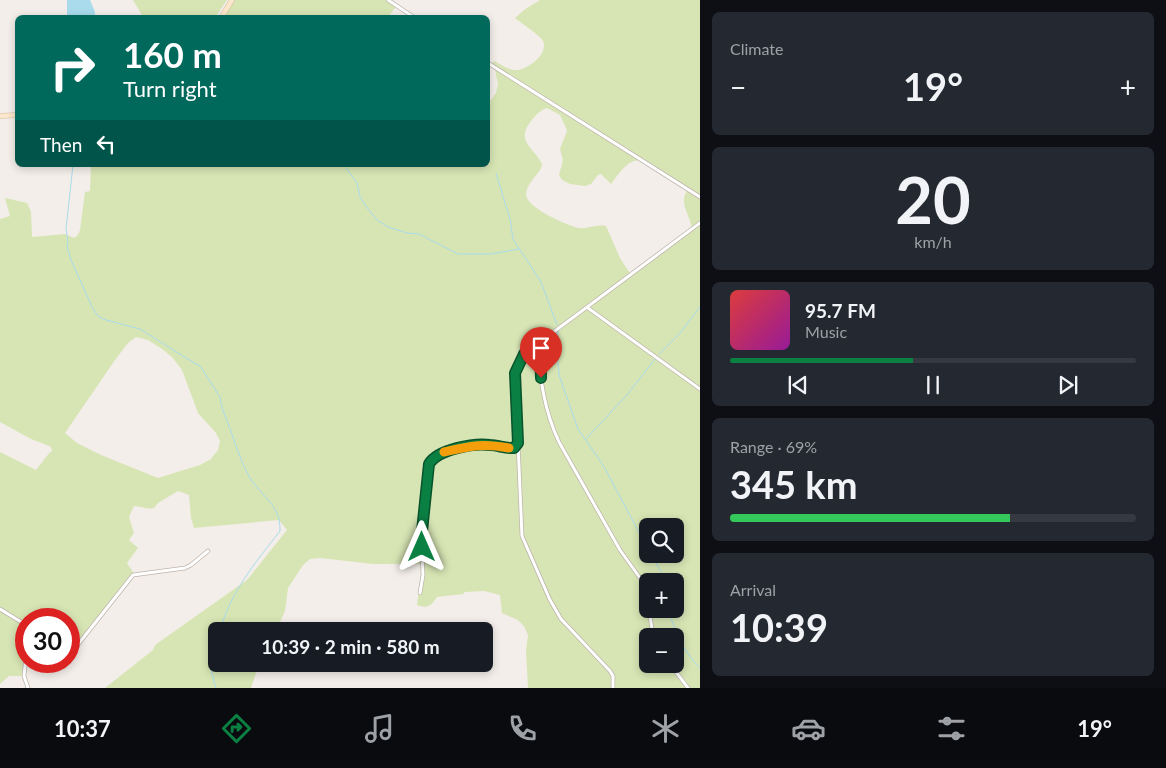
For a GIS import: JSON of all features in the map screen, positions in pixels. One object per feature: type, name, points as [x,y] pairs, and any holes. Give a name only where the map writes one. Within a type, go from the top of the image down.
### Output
[{"type":"street","points":[[223,15],[232,0]]},
{"type":"street","points":[[388,0],[410,15]]},
{"type":"street","points":[[490,65],[700,197]]},
{"type":"street","points":[[0,116],[15,115]]},
{"type":"street","points":[[613,688],[610,671],[568,628],[555,609],[522,536],[515,373],[524,354],[700,223]]},
{"type":"street","points":[[588,308],[700,389]]},
{"type":"street","points":[[540,342],[541,378],[551,425],[620,550],[639,577]]},
{"type":"street","points":[[420,593],[423,575],[422,531],[429,464],[445,452],[479,444],[511,449],[518,443]]},
{"type":"street","points":[[80,642],[133,575],[184,568],[191,565],[208,551]]},
{"type":"street","points":[[0,609],[15,618]]},
{"type":"street","points":[[24,673],[28,688]]},
{"type":"street","points":[[676,673],[686,687]]},
{"type":"green space","points":[[133,0],[227,0],[217,15],[142,15]]},
{"type":"green space","points":[[231,0],[390,0],[400,6],[394,9],[390,15],[222,15]]},
{"type":"green space","points":[[540,0],[700,0],[700,688],[528,688],[526,651],[528,635],[524,626],[518,620],[502,613],[500,595],[484,591],[465,592],[463,594],[437,597],[433,603],[424,607],[417,605],[422,564],[373,564],[320,558],[310,559],[303,565],[288,588],[285,611],[280,622],[208,622],[208,672],[256,672],[251,688],[105,688],[153,650],[155,645],[247,580],[287,530],[279,520],[194,528],[189,495],[178,491],[158,503],[154,508],[134,506],[129,517],[134,533],[129,540],[138,548],[127,563],[135,575],[80,644],[80,608],[15,608],[15,673],[22,673],[22,676],[9,676],[0,684],[0,452],[36,470],[52,452],[51,447],[31,439],[0,422],[0,219],[10,216],[5,198],[27,203],[31,212],[32,237],[65,234],[74,238],[80,230],[85,192],[90,191],[91,167],[490,167],[490,101],[496,93],[498,84],[492,64],[494,61],[516,70],[531,64],[540,56],[544,46],[543,41],[515,18]],"holes":[[[547,108],[560,115],[567,131],[560,149],[563,160],[559,175],[562,180],[570,184],[585,186],[591,184],[601,174],[611,184],[627,165],[641,160],[688,188],[684,196],[684,203],[691,222],[692,231],[631,275],[620,258],[606,226],[579,228],[557,220],[532,205],[526,194],[527,189],[542,164],[525,139],[525,134],[531,121],[538,113],[545,109]],[[136,337],[148,340],[172,357],[182,370],[198,413],[216,433],[220,441],[218,450],[211,459],[200,465],[158,478],[101,455],[77,443],[65,433],[128,343]]]},
{"type":"water","points":[[67,0],[90,0],[95,15],[67,15]]},
{"type":"waterway","points":[[73,167],[66,229],[67,247],[93,309],[99,317],[106,320],[140,329],[200,366],[220,397],[222,408],[250,478],[270,502],[277,514],[280,531],[237,590],[223,622]]},
{"type":"waterway","points":[[346,168],[357,183],[360,197],[368,209],[377,220],[388,227],[407,233],[419,234],[458,254],[491,254],[519,249]]},
{"type":"waterway","points":[[496,173],[510,219],[513,239],[541,282],[557,325]]},
{"type":"waterway","points":[[659,354],[680,333],[700,307]]},
{"type":"waterway","points":[[558,331],[559,375],[578,429],[603,465],[639,532]]},
{"type":"waterway","points":[[586,439],[626,396],[655,359]]},
{"type":"waterway","points":[[656,563],[661,573]]},
{"type":"waterway","points":[[671,618],[684,648],[700,668]]},
{"type":"waterway","points":[[211,672],[216,688]]},
{"type":"slow traffic","points":[[444,452],[479,444],[509,448]]},
{"type":"route","points":[[422,547],[429,464],[434,457],[445,452],[479,444],[514,448],[518,443],[515,373],[524,354],[540,342],[541,378]]}]
